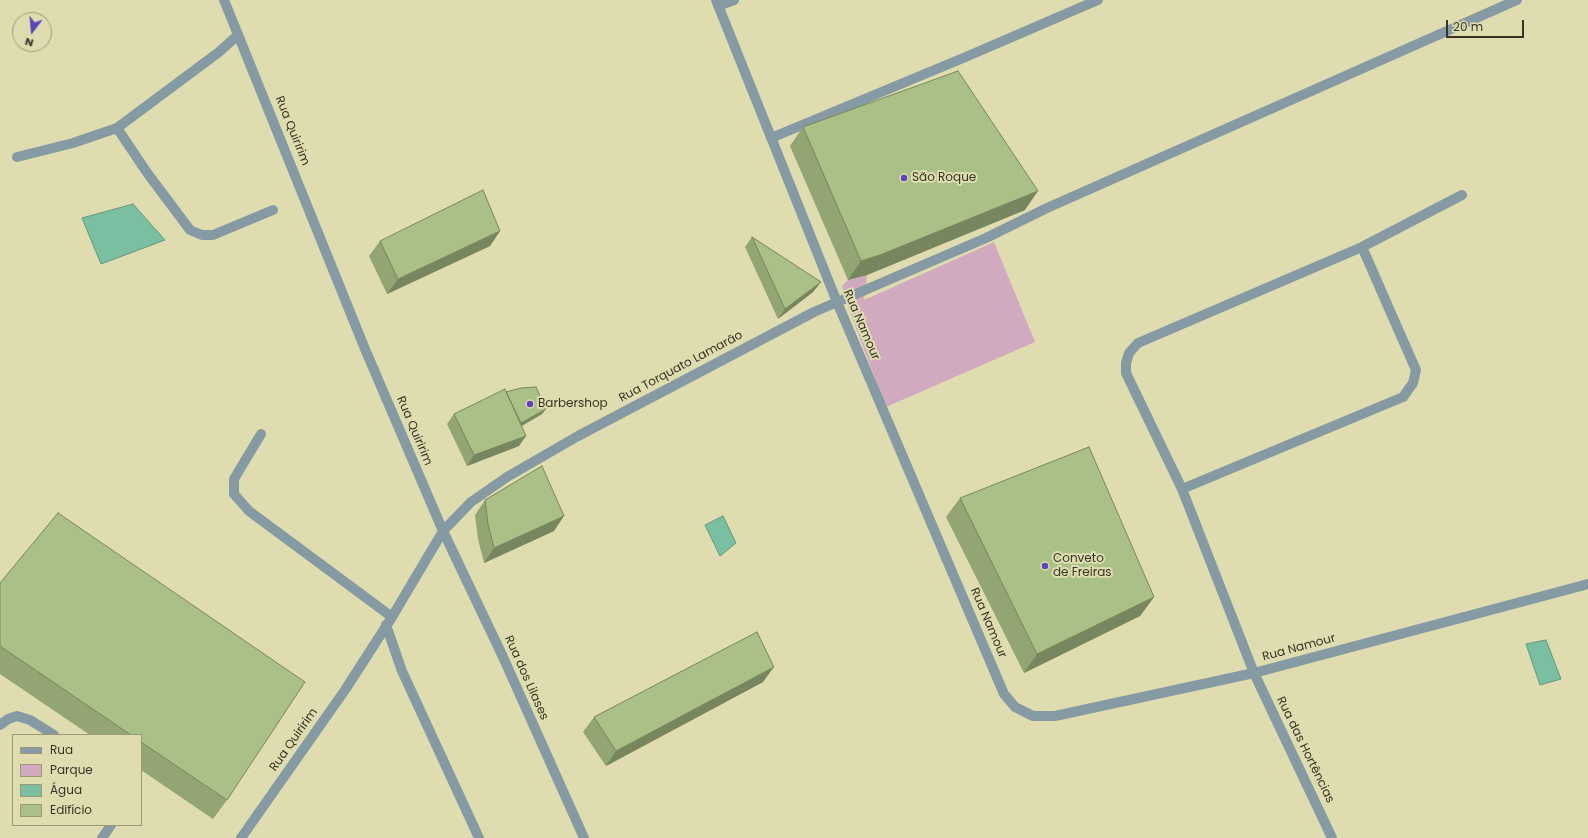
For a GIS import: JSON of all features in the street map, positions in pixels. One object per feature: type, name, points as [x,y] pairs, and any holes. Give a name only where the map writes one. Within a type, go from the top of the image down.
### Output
[{"type":"street","name":"Rua Quiririm","points":[[224,0],[368,356],[443,530],[389,621],[345,690],[241,838]]},
{"type":"street","points":[[717,3],[734,0]]},
{"type":"street","points":[[770,138],[968,56],[1098,0]]},
{"type":"street","name":"Rua Torquato Lamarão","points":[[443,530],[471,502],[507,477],[578,436],[780,330],[837,302],[986,238],[1047,208],[1517,0]]},
{"type":"street","name":"Rua Namour","points":[[717,3],[837,302],[1004,694],[1015,707],[1033,716],[1055,716],[1254,673],[1588,584]]},
{"type":"street","points":[[16,157],[73,143],[117,128],[220,52],[238,35]]},
{"type":"street","points":[[117,128],[148,174],[190,230],[202,235],[213,235],[273,210]]},
{"type":"street","name":"Rua das Hortências","points":[[1332,838],[1254,673],[1182,489],[1126,373],[1128,353],[1138,343],[1362,247],[1462,195]]},
{"type":"street","points":[[1182,489],[1403,397],[1413,383],[1416,370],[1362,247]]},
{"type":"street","points":[[261,434],[234,479],[234,494],[249,511],[389,621],[402,671],[479,838]]},
{"type":"street","name":"Rua dos Lilases","points":[[443,530],[503,657],[584,838]]},
{"type":"street","points":[[0,725],[8,719],[18,716],[30,720],[52,734]]},
{"type":"street","points":[[102,838],[110,826]]},
{"type":"green space","points":[[994,242],[1035,342],[886,407],[848,307],[842,286],[848,280],[867,275],[864,300]]},
{"type":"water","points":[[133,204],[165,240],[101,264],[82,218]]},
{"type":"water","points":[[723,516],[736,543],[720,556],[705,525]]},
{"type":"water","points":[[1546,640],[1561,679],[1540,685],[1526,644]]},
{"type":"building","name":"São Roque","points":[[958,71],[1038,191],[880,255],[861,261],[803,127]]},
{"type":"building","points":[[483,190],[500,231],[398,279],[380,241]]},
{"type":"building","points":[[752,237],[821,282],[785,309]]},
{"type":"building","points":[[536,387],[546,409],[521,423],[506,392],[521,388]]},
{"type":"building","points":[[505,389],[526,436],[474,455],[454,414]]},
{"type":"building","name":"Conveto de Freiras","points":[[1089,447],[1154,597],[1037,654],[960,498]]},
{"type":"building","points":[[542,466],[564,516],[494,548],[488,524],[485,500]]},
{"type":"building","points":[[58,513],[305,682],[227,800],[142,743],[142,734],[130,734],[0,646],[0,583]]},
{"type":"building","points":[[757,632],[774,667],[616,751],[594,717]]},
{"type":"place","name":"São Roque","points":[[904,178]]},
{"type":"place","name":"Barbershop","points":[[530,404]]},
{"type":"place","name":"Conveto de Freiras","points":[[1045,566]]}]
